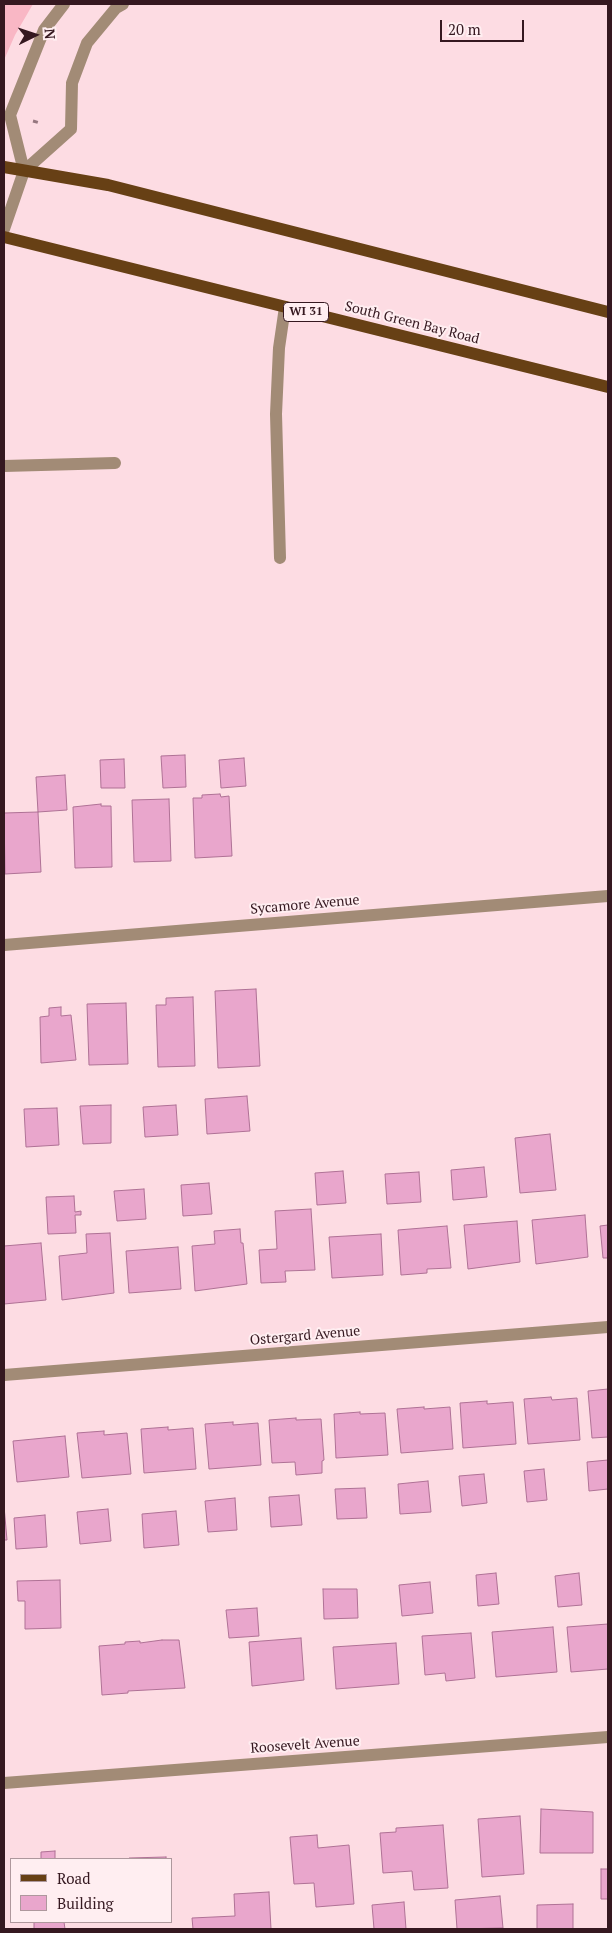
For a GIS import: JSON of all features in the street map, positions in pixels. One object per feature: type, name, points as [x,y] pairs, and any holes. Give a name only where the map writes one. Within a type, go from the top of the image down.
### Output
[{"type":"main road","points":[[4,167],[108,185],[608,312]]},
{"type":"main road","name":"South Green Bay Road","points":[[4,237],[608,387]]},
{"type":"street","points":[[24,171],[10,115],[44,30],[64,4]]},
{"type":"street","points":[[4,229],[24,171],[71,129],[72,83],[87,43],[116,8],[123,4]]},
{"type":"street","points":[[280,558],[276,414],[278,357],[285,307]]},
{"type":"street","points":[[4,466],[115,463]]},
{"type":"street","name":"Sycamore Avenue","points":[[4,945],[608,896]]},
{"type":"street","name":"Ostergard Avenue","points":[[4,1375],[608,1327]]},
{"type":"street","name":"Roosevelt Avenue","points":[[4,1783],[608,1737]]},
{"type":"path","points":[[32,121],[40,122]]},
{"type":"shaded area","points":[[4,4],[33,4],[15,35],[4,60]]},
{"type":"building","points":[[185,755],[186,787],[163,788],[161,756]]},
{"type":"building","points":[[244,758],[246,786],[221,788],[219,760]]},
{"type":"building","points":[[124,759],[125,788],[101,788],[100,760]]},
{"type":"building","points":[[65,775],[67,810],[38,812],[36,777]]},
{"type":"building","points":[[220,794],[221,797],[229,796],[232,856],[195,858],[193,798],[202,798],[202,795]]},
{"type":"building","points":[[169,799],[171,861],[134,862],[132,800]]},
{"type":"building","points":[[101,804],[101,806],[111,806],[112,867],[75,868],[73,807]]},
{"type":"building","points":[[38,812],[41,872],[5,874],[4,813]]},
{"type":"building","points":[[256,989],[260,1066],[218,1068],[215,991]]},
{"type":"building","points":[[193,997],[195,1066],[158,1067],[156,1005],[166,1005],[166,998]]},
{"type":"building","points":[[126,1003],[128,1064],[89,1065],[87,1004]]},
{"type":"building","points":[[61,1007],[61,1016],[71,1015],[76,1060],[41,1063],[40,1017],[49,1016],[49,1008]]},
{"type":"building","points":[[247,1096],[250,1131],[207,1134],[205,1099]]},
{"type":"building","points":[[111,1105],[111,1143],[83,1144],[80,1106]]},
{"type":"building","points":[[176,1105],[178,1135],[145,1137],[143,1107]]},
{"type":"building","points":[[57,1108],[59,1145],[26,1147],[24,1109]]},
{"type":"building","points":[[550,1134],[556,1190],[520,1193],[515,1138]]},
{"type":"building","points":[[484,1167],[487,1197],[453,1200],[451,1170]]},
{"type":"building","points":[[343,1171],[346,1203],[317,1205],[315,1173]]},
{"type":"building","points":[[419,1172],[421,1202],[387,1204],[385,1174]]},
{"type":"building","points":[[209,1183],[212,1214],[183,1216],[181,1185]]},
{"type":"building","points":[[144,1189],[146,1219],[117,1221],[114,1191]]},
{"type":"building","points":[[74,1196],[75,1212],[81,1211],[81,1215],[75,1215],[76,1233],[48,1234],[46,1197]]},
{"type":"building","points":[[311,1209],[315,1270],[285,1271],[286,1282],[261,1283],[259,1250],[277,1249],[275,1211]]},
{"type":"building","points":[[585,1215],[588,1257],[536,1264],[532,1220]]},
{"type":"building","points":[[517,1221],[520,1262],[468,1269],[464,1225]]},
{"type":"building","points":[[608,1225],[608,1258],[603,1258],[600,1226]]},
{"type":"building","points":[[447,1226],[451,1268],[427,1269],[427,1273],[401,1275],[398,1230]]},
{"type":"building","points":[[240,1229],[247,1284],[195,1291],[192,1246],[215,1244],[214,1231]]},
{"type":"building","points":[[110,1233],[114,1293],[62,1300],[59,1256],[87,1253],[86,1234]]},
{"type":"building","points":[[381,1234],[383,1275],[332,1278],[329,1237]]},
{"type":"building","points":[[41,1243],[46,1300],[4,1304],[4,1246]]},
{"type":"building","points":[[178,1247],[181,1289],[129,1293],[126,1251]]},
{"type":"building","points":[[608,1389],[608,1437],[592,1438],[588,1391]]},
{"type":"building","points":[[551,1397],[552,1400],[577,1398],[580,1440],[528,1444],[524,1399]]},
{"type":"building","points":[[487,1401],[487,1404],[513,1402],[516,1444],[463,1448],[460,1403]]},
{"type":"building","points":[[424,1407],[424,1409],[450,1407],[453,1449],[401,1453],[397,1409]]},
{"type":"building","points":[[360,1412],[360,1414],[385,1413],[388,1455],[336,1458],[334,1414]]},
{"type":"building","points":[[296,1418],[296,1420],[321,1419],[324,1460],[322,1461],[322,1473],[296,1475],[295,1462],[272,1463],[269,1420]]},
{"type":"building","points":[[233,1422],[233,1425],[258,1423],[261,1465],[209,1469],[205,1424]]},
{"type":"building","points":[[168,1427],[168,1430],[193,1428],[196,1469],[144,1473],[141,1429]]},
{"type":"building","points":[[104,1431],[104,1435],[127,1433],[131,1474],[82,1478],[77,1433]]},
{"type":"building","points":[[65,1436],[69,1477],[17,1482],[13,1441]]},
{"type":"building","points":[[608,1460],[608,1489],[589,1491],[587,1462]]},
{"type":"building","points":[[544,1469],[547,1500],[527,1502],[524,1471]]},
{"type":"building","points":[[484,1474],[487,1503],[462,1506],[459,1476]]},
{"type":"building","points":[[428,1481],[431,1512],[400,1514],[398,1484]]},
{"type":"building","points":[[365,1488],[367,1518],[337,1519],[335,1489]]},
{"type":"building","points":[[299,1495],[302,1525],[271,1527],[269,1497]]},
{"type":"building","points":[[235,1498],[237,1530],[208,1532],[205,1501]]},
{"type":"building","points":[[4,1506],[7,1540],[4,1540]]},
{"type":"building","points":[[108,1509],[111,1541],[80,1544],[77,1512]]},
{"type":"building","points":[[176,1511],[179,1545],[144,1548],[142,1514]]},
{"type":"building","points":[[45,1515],[47,1547],[16,1549],[14,1518]]},
{"type":"building","points":[[496,1573],[499,1604],[478,1606],[476,1575]]},
{"type":"building","points":[[579,1573],[582,1605],[558,1607],[555,1576]]},
{"type":"building","points":[[60,1580],[61,1628],[25,1629],[25,1601],[18,1601],[17,1581]]},
{"type":"building","points":[[430,1582],[433,1613],[402,1616],[399,1585]]},
{"type":"building","points":[[323,1589],[357,1589],[358,1618],[324,1619]]},
{"type":"building","points":[[257,1608],[259,1636],[229,1638],[226,1610]]},
{"type":"building","points":[[608,1624],[608,1669],[571,1672],[567,1627]]},
{"type":"building","points":[[553,1627],[557,1672],[496,1677],[492,1632]]},
{"type":"building","points":[[471,1633],[475,1678],[446,1681],[445,1673],[425,1675],[422,1636]]},
{"type":"building","points":[[301,1638],[304,1680],[252,1686],[249,1642]]},
{"type":"building","points":[[179,1640],[185,1688],[128,1691],[128,1693],[102,1695],[99,1646],[125,1644],[125,1642],[140,1641],[140,1643]]},
{"type":"building","points":[[396,1643],[399,1684],[336,1689],[333,1647]]},
{"type":"building","points":[[541,1809],[593,1812],[593,1853],[540,1853]]},
{"type":"building","points":[[520,1816],[524,1874],[482,1877],[478,1819]]},
{"type":"building","points":[[443,1825],[448,1888],[414,1890],[412,1871],[383,1873],[380,1833],[396,1832],[396,1828]]},
{"type":"building","points":[[317,1835],[318,1848],[349,1845],[354,1904],[316,1907],[314,1883],[294,1884],[290,1837]]},
{"type":"building","points":[[55,1851],[55,1858],[41,1858],[41,1852]]},
{"type":"building","points":[[166,1857],[166,1858],[129,1858]]},
{"type":"building","points":[[601,1869],[608,1869],[608,1899],[601,1899]]},
{"type":"building","points":[[269,1892],[271,1929],[193,1929],[192,1918],[235,1916],[234,1894]]},
{"type":"building","points":[[500,1896],[503,1928],[457,1929],[455,1900]]},
{"type":"building","points":[[404,1902],[406,1929],[374,1929],[372,1905]]},
{"type":"building","points":[[573,1904],[573,1929],[537,1929],[537,1905]]},
{"type":"building","points":[[34,1923],[64,1923],[65,1929],[34,1929]]}]
